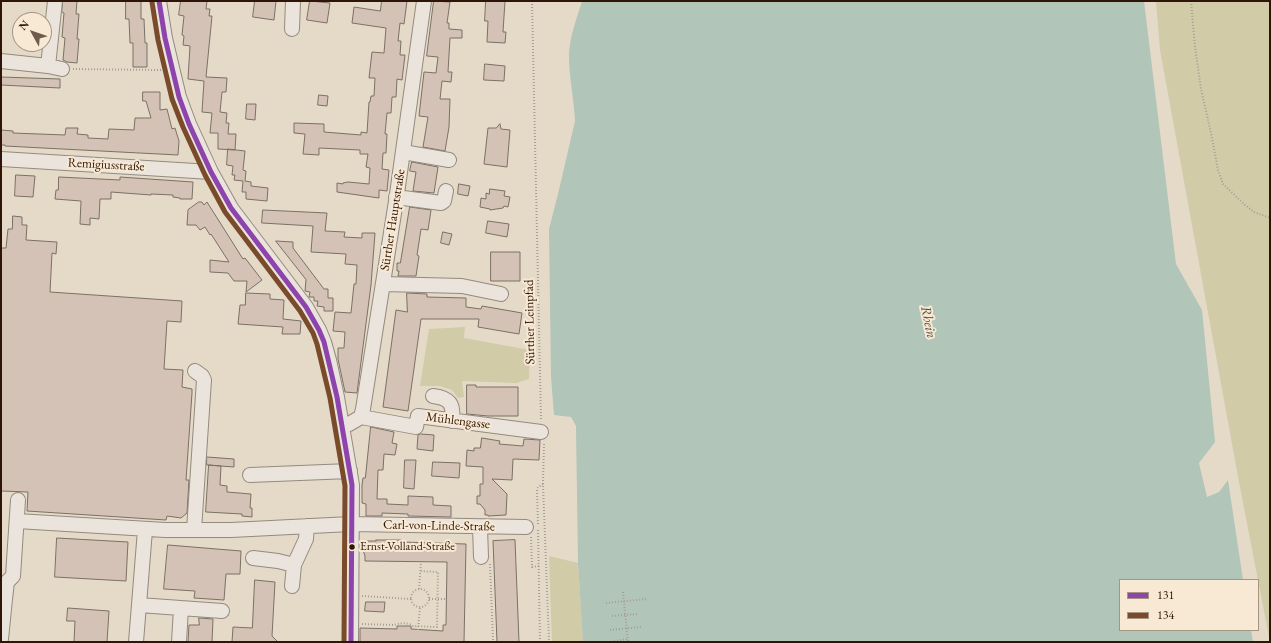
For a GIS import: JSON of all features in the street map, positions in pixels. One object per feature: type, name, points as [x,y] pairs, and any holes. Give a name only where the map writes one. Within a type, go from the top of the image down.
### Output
[{"type":"street","points":[[1,61],[55,67],[55,1]]},
{"type":"street","points":[[159,1],[165,38],[179,97],[189,124],[211,172],[231,208],[306,307],[319,330],[329,360],[352,485],[351,642]]},
{"type":"street","points":[[292,1],[292,30]]},
{"type":"street","name":"Sürther Hauptstraße","points":[[361,417],[365,402],[383,284],[424,1]]},
{"type":"street","points":[[402,152],[449,160]]},
{"type":"street","name":"Remigiusstraße","points":[[1,159],[211,172]]},
{"type":"street","points":[[396,196],[441,203],[444,201],[446,191]]},
{"type":"street","points":[[383,284],[462,286],[501,294]]},
{"type":"street","points":[[194,530],[204,380],[202,376],[195,372]]},
{"type":"street","points":[[433,396],[441,397],[452,405],[452,421]]},
{"type":"street","name":"Mühlengasse","points":[[361,417],[416,427],[418,416],[541,432]]},
{"type":"street","points":[[342,426],[361,417]]},
{"type":"street","points":[[250,475],[350,471]]},
{"type":"street","points":[[1,638],[3,599],[7,582],[13,576],[18,500]]},
{"type":"street","name":"Carl-von-Linde-Straße","points":[[17,521],[144,530],[231,530],[351,524],[526,527]]},
{"type":"street","points":[[292,586],[294,565],[306,539],[307,526]]},
{"type":"street","points":[[480,526],[485,557]]},
{"type":"street","points":[[136,642],[144,530]]},
{"type":"street","points":[[253,558],[278,561],[294,565]]},
{"type":"street","points":[[139,605],[222,611]]},
{"type":"street","points":[[179,642],[181,608]]},
{"type":"path","name":"Sürther Leinpfad","points":[[532,1],[541,432],[544,442],[543,484],[549,642]]},
{"type":"path","points":[[1191,1],[1194,47],[1218,170],[1223,184],[1254,212],[1270,218]]},
{"type":"path","points":[[55,67],[134,71],[172,70]]},
{"type":"path","points":[[540,642],[537,491],[538,487],[543,484]]},
{"type":"path","points":[[526,527],[531,539],[532,567],[539,566]]},
{"type":"path","points":[[485,557],[494,640],[492,642]]},
{"type":"path","points":[[419,590],[421,562]]},
{"type":"path","points":[[351,623],[394,625],[410,624],[413,626],[437,627],[438,572],[420,571]]},
{"type":"path","points":[[411,598],[414,592],[419,590],[426,592],[428,594],[428,599],[425,605],[420,607]]},
{"type":"path","points":[[614,640],[628,641],[623,592]]},
{"type":"path","points":[[351,596],[411,598]]},
{"type":"path","points":[[411,598],[415,605],[420,607]]},
{"type":"path","points":[[428,599],[446,599]]},
{"type":"path","points":[[606,603],[647,599]]},
{"type":"path","points":[[418,630],[420,607]]},
{"type":"path","points":[[612,616],[638,614]]},
{"type":"path","points":[[610,630],[641,627]]},
{"type":"shaded area","points":[[1156,1],[1270,1],[1270,642],[1239,482],[1160,50]]},
{"type":"shaded area","points":[[465,327],[464,338],[530,350],[529,379],[516,383],[462,381],[464,397],[458,398],[452,390],[440,386],[420,386],[429,329]]},
{"type":"shaded area","points":[[549,556],[578,563],[583,642],[552,642]]},
{"type":"water","name":"Rhein","points":[[582,1],[1144,1],[1176,264],[1202,310],[1215,442],[1199,463],[1207,497],[1219,492],[1228,480],[1243,579],[1119,579],[1119,631],[1251,631],[1253,642],[583,642],[578,563],[576,426],[571,417],[554,415],[551,377],[549,229],[575,121],[569,56],[570,42]]},
{"type":"building","points":[[63,1],[77,1],[76,14],[79,14],[77,39],[79,39],[77,63],[63,60],[65,38],[62,37],[64,13],[62,12]]},
{"type":"building","points":[[126,1],[141,1],[141,19],[144,19],[145,43],[147,43],[147,67],[133,67],[133,43],[130,43],[129,19],[126,19]]},
{"type":"building","points":[[181,1],[207,1],[206,9],[210,9],[209,16],[212,16],[206,77],[227,78],[226,92],[222,92],[220,112],[227,113],[226,123],[229,123],[228,134],[236,134],[235,150],[218,149],[218,133],[210,133],[212,113],[202,112],[204,81],[188,79],[190,46],[183,45],[184,36],[182,35],[184,16],[179,15]]},
{"type":"building","points":[[255,1],[276,1],[274,20],[253,17]]},
{"type":"building","points":[[310,1],[330,3],[327,23],[307,20]]},
{"type":"building","points":[[382,1],[407,1],[404,24],[400,23],[398,41],[401,41],[400,55],[405,55],[402,80],[397,79],[396,97],[392,97],[391,113],[387,113],[385,134],[387,134],[386,153],[383,153],[382,169],[389,170],[387,191],[379,190],[379,198],[337,192],[337,183],[343,184],[348,182],[369,184],[370,168],[366,167],[368,154],[360,154],[360,150],[319,148],[319,155],[303,154],[305,134],[294,133],[294,123],[324,124],[324,132],[361,135],[361,132],[367,133],[369,102],[371,96],[374,96],[375,78],[369,78],[372,52],[384,53],[386,28],[352,23],[354,7],[380,11]]},
{"type":"building","points":[[434,1],[450,2],[447,23],[449,23],[449,29],[462,30],[462,38],[450,38],[448,72],[452,72],[451,82],[442,81],[440,99],[450,99],[449,127],[445,151],[423,147],[428,117],[419,116],[424,72],[436,73],[438,57],[427,56]]},
{"type":"building","points":[[486,1],[505,1],[503,32],[506,32],[505,43],[487,42],[488,21],[485,21]]},
{"type":"building","points":[[485,64],[505,66],[504,81],[484,80]]},
{"type":"building","points":[[1,77],[60,79],[60,88],[1,85]]},
{"type":"building","points":[[143,92],[160,92],[160,110],[167,109],[172,129],[175,128],[179,141],[178,155],[1,145],[1,130],[13,131],[13,133],[65,135],[66,128],[78,128],[77,134],[88,135],[88,138],[108,139],[109,129],[134,130],[135,118],[151,118],[146,101],[143,101]]},
{"type":"building","points":[[319,95],[328,96],[327,106],[318,105]]},
{"type":"building","points":[[247,104],[256,104],[255,120],[246,119]]},
{"type":"building","points":[[500,124],[501,129],[510,130],[507,167],[484,164],[488,128],[496,128]]},
{"type":"building","points":[[228,149],[245,151],[243,170],[246,171],[245,181],[251,182],[251,186],[268,188],[267,201],[246,199],[246,192],[242,192],[243,181],[234,180],[235,175],[232,175],[233,166],[227,165]]},
{"type":"building","points":[[412,162],[438,167],[434,193],[413,191],[416,172],[410,171]]},
{"type":"building","points":[[16,175],[35,176],[33,197],[15,196]]},
{"type":"building","points":[[59,177],[120,180],[120,177],[193,182],[192,199],[180,199],[173,197],[173,195],[111,192],[111,199],[100,199],[99,219],[90,218],[90,225],[80,224],[81,201],[55,199],[56,190],[58,190]]},
{"type":"building","points":[[459,184],[470,186],[468,196],[458,194]]},
{"type":"building","points":[[490,189],[505,191],[504,196],[510,197],[508,207],[504,206],[503,208],[490,210],[480,207],[481,198],[486,199],[486,193],[489,194]]},
{"type":"building","points":[[199,202],[202,202],[204,205],[207,202],[243,259],[245,258],[262,280],[246,292],[247,281],[234,281],[228,273],[210,272],[210,260],[229,262],[205,227],[200,230],[196,225],[187,225],[188,210]]},
{"type":"building","points":[[410,207],[431,210],[428,230],[421,229],[417,255],[419,256],[416,276],[398,276],[399,271],[397,271],[397,263],[400,263]]},
{"type":"building","points":[[263,210],[327,213],[325,231],[345,232],[344,237],[362,238],[362,233],[375,233],[371,285],[357,393],[345,392],[338,359],[338,348],[344,348],[345,332],[333,331],[335,312],[351,313],[354,284],[356,284],[357,265],[345,264],[346,254],[311,252],[313,226],[262,223]]},
{"type":"building","points":[[13,216],[22,217],[22,225],[27,225],[26,240],[57,242],[56,254],[52,253],[50,292],[182,301],[181,322],[167,321],[164,369],[183,370],[182,387],[192,389],[186,480],[189,480],[187,513],[181,518],[167,516],[166,520],[27,511],[28,492],[1,491],[1,248],[6,248],[8,229],[12,229]]},
{"type":"building","points":[[488,221],[509,224],[507,237],[486,233]]},
{"type":"building","points":[[443,232],[452,234],[449,245],[441,243]]},
{"type":"building","points":[[276,241],[293,242],[293,248],[324,289],[328,289],[328,298],[333,298],[333,311],[324,311],[324,307],[317,306],[318,301],[314,301],[314,297],[309,297],[310,292],[305,291],[306,280]]},
{"type":"building","points":[[491,252],[520,252],[520,281],[491,281]]},
{"type":"building","points":[[246,293],[270,294],[270,299],[284,300],[283,319],[301,321],[300,334],[282,334],[283,327],[238,324],[240,305],[245,305]]},
{"type":"building","points":[[407,293],[427,294],[427,297],[466,298],[466,307],[481,309],[482,306],[522,313],[519,334],[478,327],[479,319],[421,319],[408,411],[383,407],[396,310],[407,312]]},
{"type":"building","points":[[467,385],[476,385],[476,387],[518,387],[518,416],[467,414]]},
{"type":"building","points":[[371,427],[394,432],[392,443],[397,444],[395,455],[384,454],[383,470],[378,470],[377,499],[387,499],[387,504],[408,505],[408,496],[433,497],[433,505],[451,506],[451,517],[408,516],[408,514],[382,513],[382,516],[366,516],[366,504],[362,503],[362,485],[363,478],[365,478]]},
{"type":"building","points":[[418,435],[434,435],[433,451],[417,449]]},
{"type":"building","points":[[482,438],[500,441],[499,444],[523,446],[524,439],[540,440],[539,460],[513,459],[512,480],[492,479],[507,494],[506,515],[485,515],[485,510],[480,504],[477,504],[477,496],[480,496],[480,484],[483,484],[483,467],[466,466],[467,450],[474,451],[474,448],[480,448]]},
{"type":"building","points":[[207,457],[234,459],[234,467],[207,465]]},
{"type":"building","points":[[405,460],[416,460],[414,489],[404,488]]},
{"type":"building","points":[[433,462],[460,463],[459,478],[432,476]]},
{"type":"building","points":[[209,465],[221,466],[220,485],[227,486],[227,492],[251,494],[250,508],[252,508],[252,517],[242,516],[242,514],[206,512]]},
{"type":"building","points":[[57,538],[128,542],[126,581],[55,577]]},
{"type":"building","points":[[376,540],[466,544],[464,642],[360,642],[360,628],[397,629],[397,626],[411,626],[411,629],[443,631],[443,625],[446,625],[447,562],[365,561],[361,544],[365,544],[366,541]]},
{"type":"building","points":[[515,540],[519,642],[497,642],[493,541]]},
{"type":"building","points":[[168,545],[241,551],[240,574],[226,574],[224,600],[194,598],[195,591],[164,589]]},
{"type":"building","points":[[255,580],[275,582],[272,636],[278,642],[232,642],[233,627],[252,628]]},
{"type":"building","points":[[366,602],[385,602],[384,612],[365,611]]},
{"type":"building","points":[[68,608],[109,611],[107,642],[74,642],[75,621],[67,621]]},
{"type":"building","points":[[199,618],[213,619],[212,642],[188,642],[189,625],[199,625]]},
{"type":"transit line","name":"131","points":[[159,1],[165,38],[179,97],[189,124],[211,172],[231,208],[306,307],[324,342],[337,397],[352,485],[351,642]]},
{"type":"transit line","name":"134","points":[[152,2],[158,40],[172,99],[205,175],[225,212],[300,311],[313,333],[317,344],[330,398],[345,486],[344,642]]},
{"type":"place","name":"Ernst-Volland-Straße","points":[[352,547]]}]
